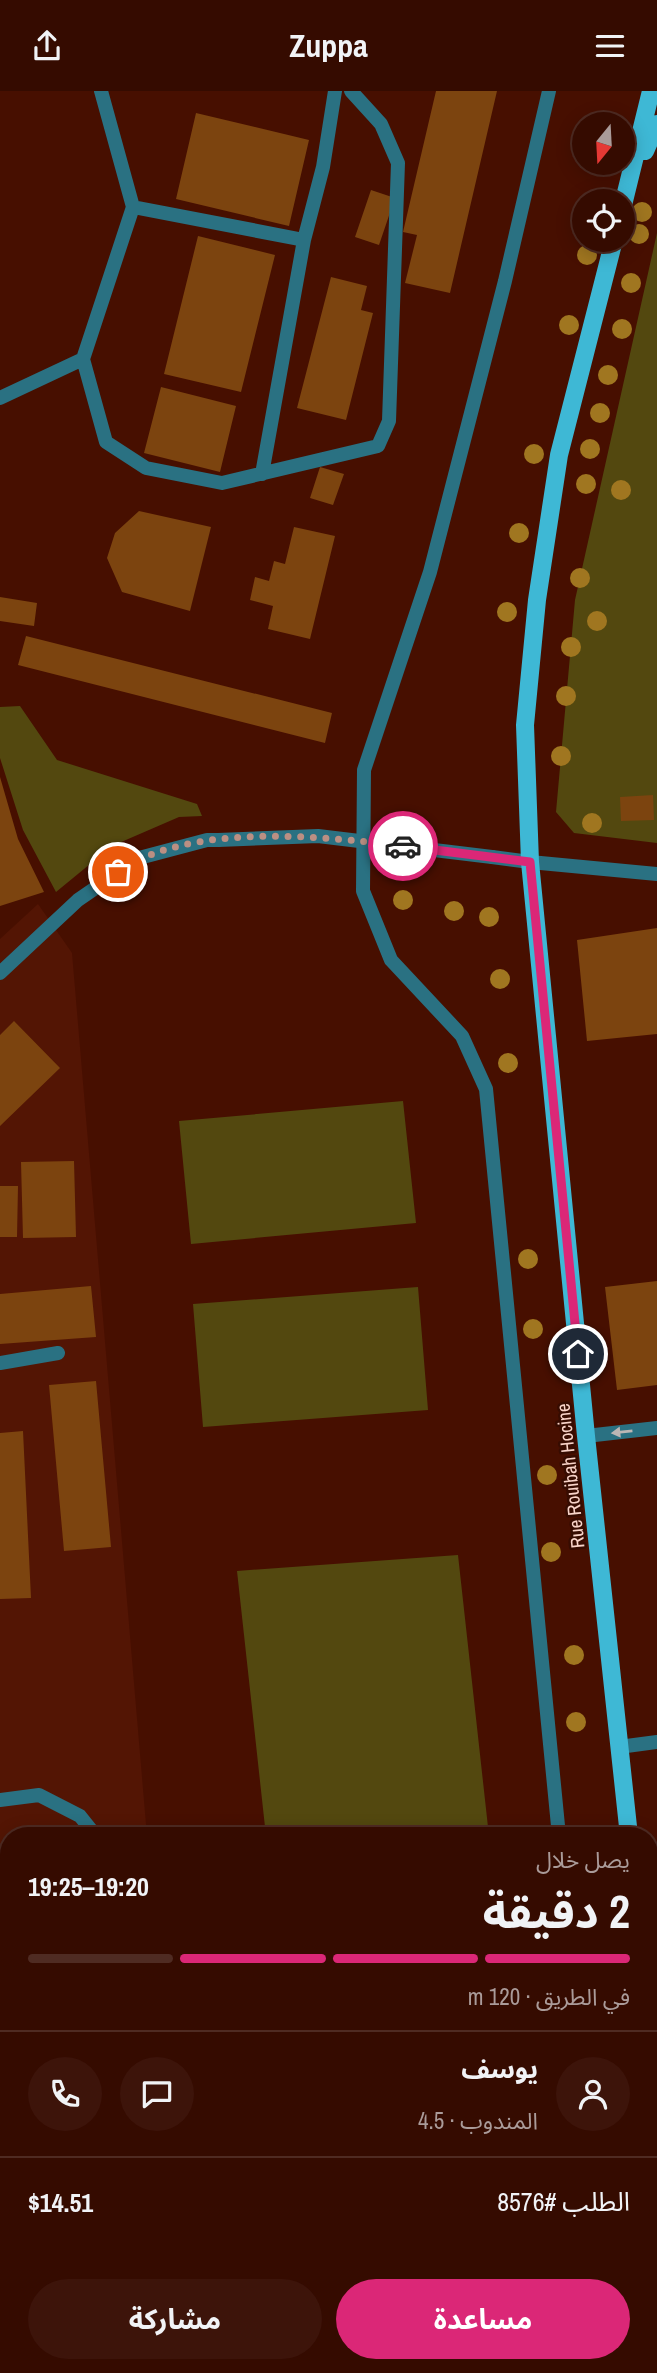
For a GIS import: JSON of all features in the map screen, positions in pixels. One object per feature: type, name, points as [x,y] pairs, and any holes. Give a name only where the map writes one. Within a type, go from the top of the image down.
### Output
[{"type":"main road","points":[[627,189],[651,91]]},
{"type":"main road","points":[[629,189],[657,124]]},
{"type":"main road","name":"Rue Rouibah Hocine","points":[[611,252],[559,455],[537,600],[524,725],[530,862],[586,1436],[628,1827]]},
{"type":"street","points":[[101,91],[133,207],[83,359],[106,442],[146,468],[222,483],[378,446],[389,421],[398,163],[381,124],[351,91]]},
{"type":"street","points":[[261,474],[304,240],[323,167],[335,91]]},
{"type":"street","points":[[549,91],[505,281],[430,572],[364,770],[363,891],[391,960],[462,1035],[486,1089],[558,1827]]},
{"type":"street","points":[[133,207],[304,240]]},
{"type":"street","points":[[0,398],[83,359]]},
{"type":"street","points":[[0,973],[78,900],[139,858],[207,840],[318,836],[530,862],[657,874]]},
{"type":"street","points":[[0,1363],[58,1353]]},
{"type":"street","points":[[586,1436],[657,1428]]},
{"type":"street","points":[[619,1747],[657,1742]]},
{"type":"street","points":[[0,1800],[39,1795],[80,1816],[89,1827]]},
{"type":"shaded area","points":[[657,233],[657,843],[574,833],[556,812],[575,600]]},
{"type":"shaded area","points":[[20,706],[57,760],[197,804],[202,816],[179,817],[112,846],[56,892],[23,830],[0,758],[0,707]]},
{"type":"shaded area","points":[[38,904],[72,953],[146,1827],[0,1827],[0,939]]},
{"type":"shaded area","points":[[403,1101],[416,1223],[191,1244],[179,1121]]},
{"type":"shaded area","points":[[418,1287],[428,1410],[203,1427],[193,1304]]},
{"type":"shaded area","points":[[458,1555],[488,1827],[265,1827],[237,1571]]},
{"type":"building","points":[[436,91],[497,91],[450,293],[405,283],[417,235],[403,232]]},
{"type":"building","points":[[196,113],[309,140],[289,226],[176,199]]},
{"type":"building","points":[[371,190],[395,198],[379,245],[355,237]]},
{"type":"building","points":[[198,236],[275,255],[241,392],[164,374]]},
{"type":"building","points":[[331,277],[367,286],[361,310],[373,313],[346,420],[297,408]]},
{"type":"building","points":[[161,387],[236,406],[220,472],[144,453]]},
{"type":"building","points":[[320,467],[344,474],[333,505],[310,498]]},
{"type":"building","points":[[139,511],[211,527],[190,611],[122,592],[107,558],[115,533]]},
{"type":"building","points":[[294,527],[335,536],[310,639],[268,629],[273,606],[250,600],[255,577],[269,581],[274,561],[285,564]]},
{"type":"building","points":[[0,597],[37,603],[34,626],[0,621]]},
{"type":"building","points":[[26,636],[332,713],[325,743],[18,665]]},
{"type":"building","points":[[0,777],[18,839],[44,892],[0,906]]},
{"type":"building","points":[[653,795],[654,820],[621,821],[620,797]]},
{"type":"building","points":[[657,928],[657,1034],[587,1041],[577,940]]},
{"type":"building","points":[[14,1021],[60,1068],[0,1126],[0,1035]]},
{"type":"building","points":[[74,1161],[76,1237],[23,1238],[21,1162]]},
{"type":"building","points":[[0,1186],[18,1186],[17,1237],[0,1237]]},
{"type":"building","points":[[657,1281],[657,1385],[617,1390],[605,1287]]},
{"type":"building","points":[[91,1286],[96,1337],[0,1344],[0,1294]]},
{"type":"building","points":[[96,1381],[111,1547],[64,1551],[49,1385]]},
{"type":"building","points":[[23,1431],[31,1598],[0,1599],[0,1433]]},
{"type":"way so far","points":[[118,872],[139,858],[207,840],[318,836],[403,846]]},
{"type":"route","points":[[403,846],[530,862],[578,1354]]}]
